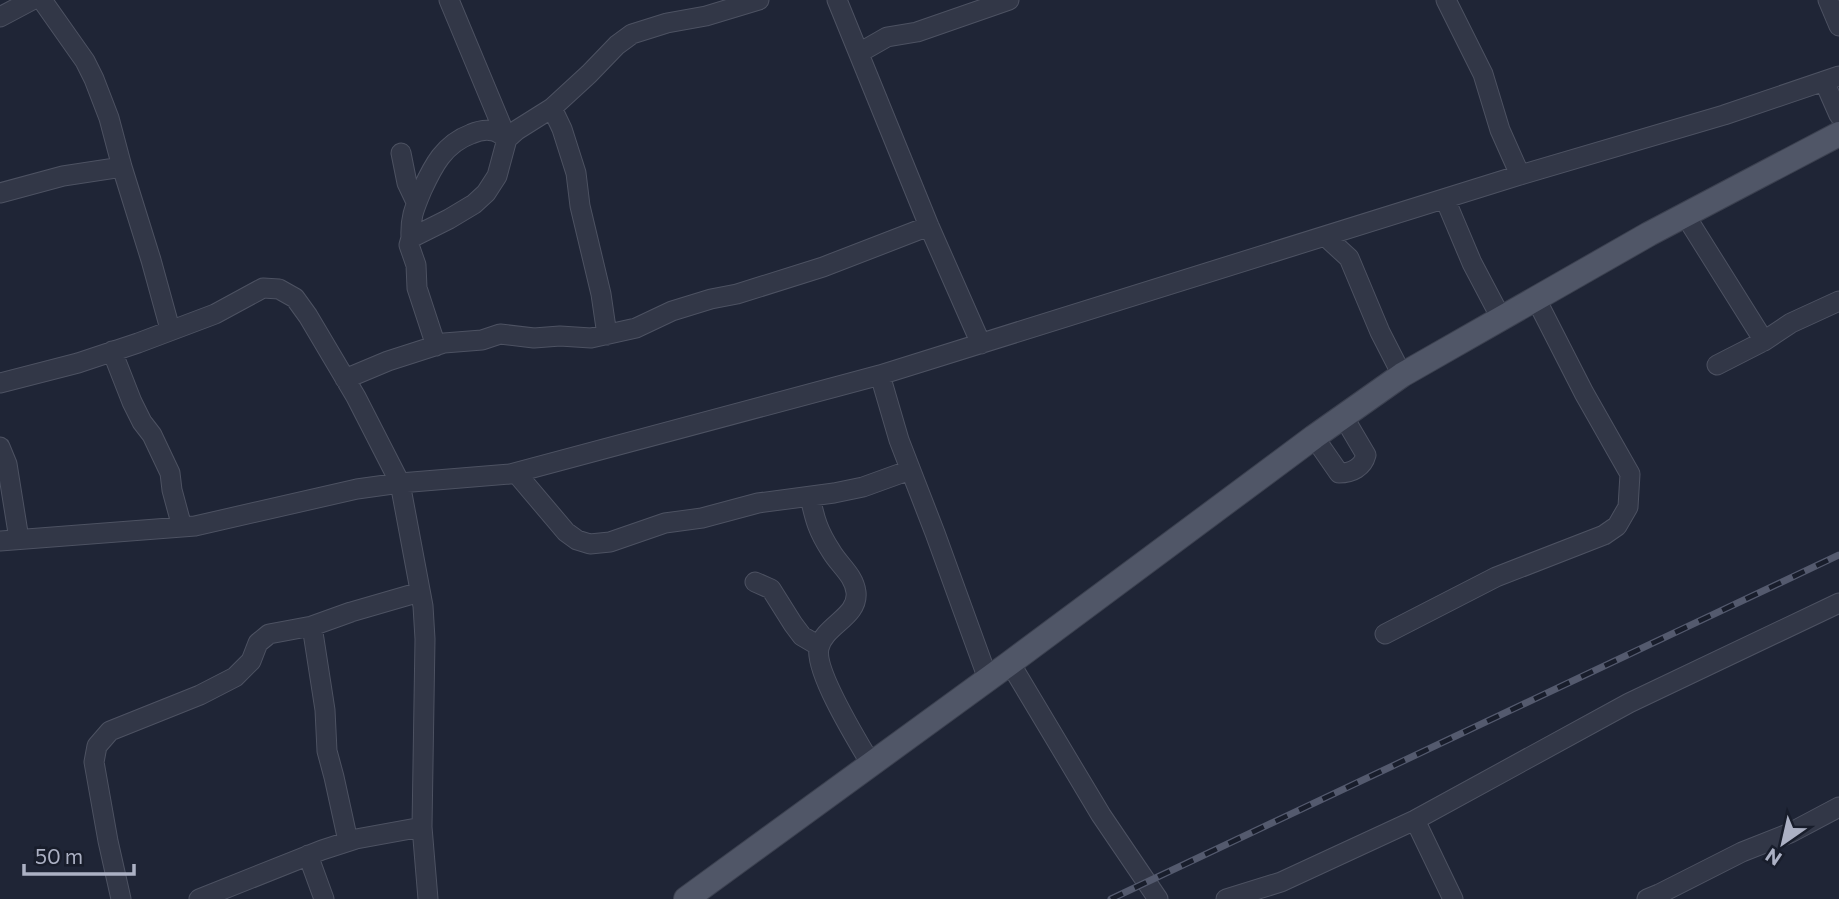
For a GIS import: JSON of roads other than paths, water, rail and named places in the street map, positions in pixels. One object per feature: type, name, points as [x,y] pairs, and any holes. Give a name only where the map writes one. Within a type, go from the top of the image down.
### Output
[{"type":"main road","points":[[686,899],[1402,375],[1649,234],[1838,133]]},
{"type":"street","points":[[0,17],[32,0]]},
{"type":"street","points":[[43,0],[85,61],[94,79],[109,118],[170,329]]},
{"type":"street","points":[[449,0],[507,139]]},
{"type":"street","points":[[411,238],[449,219],[474,204],[486,193],[497,176],[507,139],[552,108],[617,45],[632,34],[759,0]]},
{"type":"street","points":[[837,0],[929,226],[982,344]]},
{"type":"street","points":[[859,53],[887,37],[917,33],[1009,0]]},
{"type":"street","points":[[1828,0],[1839,26]]},
{"type":"street","points":[[1452,1],[1483,74],[1500,130],[1520,175]]},
{"type":"street","points":[[0,447],[7,464],[10,540],[182,527],[357,489],[516,473],[880,375],[1520,175],[1724,115],[1832,79],[1838,133]]},
{"type":"street","points":[[552,108],[562,129],[576,173],[580,206],[601,294],[607,335]]},
{"type":"street","points":[[436,346],[417,288],[416,265],[409,245],[410,223],[416,202],[438,157],[452,144],[482,130],[494,131],[507,139]]},
{"type":"street","points":[[401,153],[407,183],[416,202]]},
{"type":"street","points":[[0,193],[63,176],[122,167]]},
{"type":"street","points":[[1444,199],[1472,263],[1502,318]]},
{"type":"street","points":[[1685,215],[1764,341]]},
{"type":"street","points":[[345,379],[388,360],[444,343],[482,340],[500,334],[534,338],[591,338],[636,328],[673,311],[823,267],[929,226]]},
{"type":"street","points":[[1325,236],[1349,258],[1380,332],[1402,375]]},
{"type":"street","points":[[0,383],[113,351],[215,313],[263,288],[279,289],[295,298],[345,379],[400,483],[420,592],[425,639],[422,827],[428,899]]},
{"type":"street","points":[[1385,634],[1496,577],[1604,535],[1617,526],[1628,507],[1630,474],[1584,393],[1536,299]]},
{"type":"street","points":[[1717,365],[1764,341],[1791,323],[1839,301]]},
{"type":"street","points":[[113,351],[132,402],[170,473],[182,527]]},
{"type":"street","points":[[880,375],[910,470],[988,679]]},
{"type":"street","points":[[1314,437],[1339,473],[1349,473],[1364,463],[1366,454],[1343,416]]},
{"type":"street","points":[[516,473],[566,532],[577,540],[590,544],[610,542],[665,523],[702,518],[758,503],[863,487],[910,470]]},
{"type":"street","points":[[810,496],[815,523],[821,536],[853,580],[856,592],[856,602],[819,646],[819,656],[825,677],[871,764]]},
{"type":"street","points":[[755,582],[771,589],[802,636],[819,646]]},
{"type":"street","points":[[121,899],[94,762],[97,746],[110,732],[200,695],[235,677],[251,661],[258,643],[269,634],[312,625],[420,592]]},
{"type":"street","points":[[1226,899],[1281,882],[1415,820],[1629,703],[1839,603]]},
{"type":"street","points":[[312,625],[325,710],[327,751],[348,841]]},
{"type":"street","points":[[1010,663],[1101,815],[1158,899]]},
{"type":"street","points":[[1647,899],[1742,852],[1790,833],[1839,807]]},
{"type":"street","points":[[1415,820],[1452,899]]},
{"type":"street","points":[[204,898],[348,841],[422,827]]},
{"type":"street","points":[[308,855],[324,899]]},
{"type":"railway","points":[[1111,899],[1839,555]]}]
